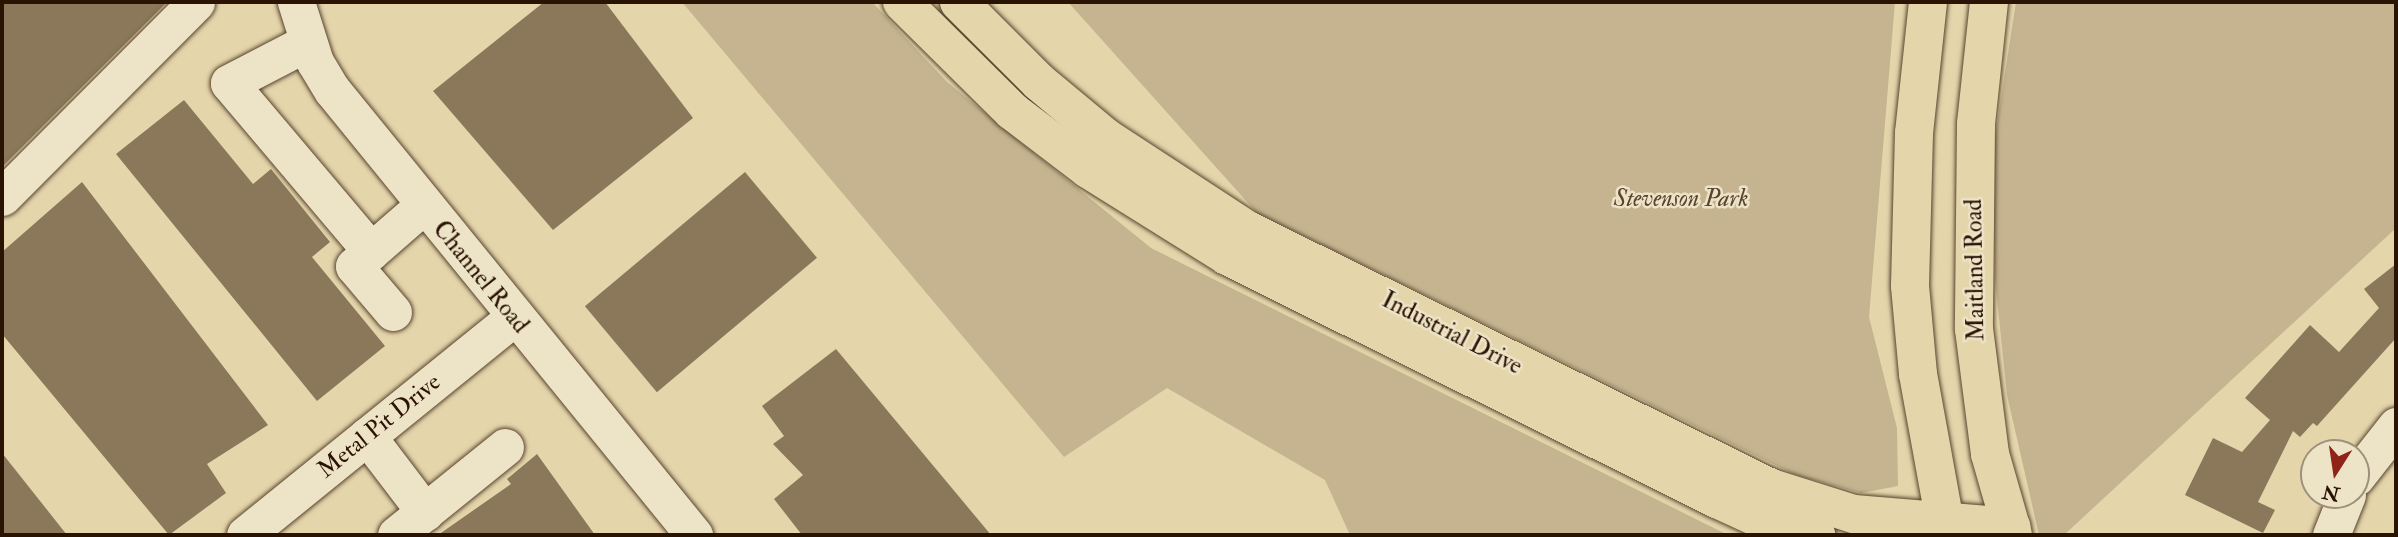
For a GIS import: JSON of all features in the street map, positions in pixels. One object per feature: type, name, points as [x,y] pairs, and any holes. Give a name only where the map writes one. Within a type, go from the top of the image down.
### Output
[{"type":"main road","name":"Industrial Drive","points":[[902,2],[1012,111],[1156,214],[1227,256],[1796,533]]},
{"type":"main road","name":"Industrial Drive","points":[[960,2],[1039,82],[1105,137],[1247,230],[1771,488],[1854,513],[1947,529],[2012,531]]},
{"type":"main road","points":[[1928,2],[1914,133],[1910,286],[1922,400],[1947,529]]},
{"type":"main road","name":"Maitland Road","points":[[1989,2],[1976,124],[1974,330],[1990,454],[2012,531]]},
{"type":"street","points":[[2,197],[196,2]]},
{"type":"street","name":"Channel Road","points":[[296,2],[308,41],[332,90],[694,535]]},
{"type":"street","points":[[308,41],[229,83],[371,251]]},
{"type":"street","points":[[393,312],[354,266],[424,205]]},
{"type":"street","name":"Metal Pit Drive","points":[[245,535],[514,317]]},
{"type":"street","points":[[2370,459],[2396,426]]},
{"type":"street","points":[[367,436],[425,512]]},
{"type":"street","points":[[396,535],[505,447]]},
{"type":"street","points":[[2332,535],[2342,509]]},
{"type":"green space","points":[[682,2],[872,2],[947,82],[1151,248],[1728,535],[1350,535],[1325,480],[1167,388],[1064,457]]},
{"type":"green space","name":"Stevenson Park","points":[[1068,2],[1895,2],[1869,317],[1897,428],[1898,486],[1861,493],[1796,475],[1257,213]]},
{"type":"green space","points":[[2016,2],[2396,2],[2396,228],[2064,535],[2039,535],[2007,395],[1995,279],[1993,151]]},
{"type":"building","points":[[2,2],[167,2],[2,167]]},
{"type":"building","points":[[544,2],[605,2],[693,118],[553,230],[433,91]]},
{"type":"building","points":[[184,100],[253,184],[271,169],[330,242],[312,257],[385,346],[317,401],[116,154]]},
{"type":"building","points":[[745,172],[817,258],[657,392],[585,306]]},
{"type":"building","points":[[82,182],[268,425],[207,464],[226,493],[169,535],[2,334],[2,252]]},
{"type":"building","points":[[2396,264],[2396,338],[2317,426],[2313,423],[2300,437],[2293,431],[2258,502],[2275,510],[2263,533],[2185,495],[2213,438],[2242,452],[2270,420],[2245,398],[2310,325],[2339,352],[2379,308],[2364,289]]},
{"type":"building","points":[[836,349],[991,535],[802,535],[774,499],[803,475],[773,444],[784,436],[762,406]]},
{"type":"building","points":[[2,453],[67,535],[2,535]]},
{"type":"building","points":[[537,454],[595,535],[438,535],[511,484],[507,479]]}]
